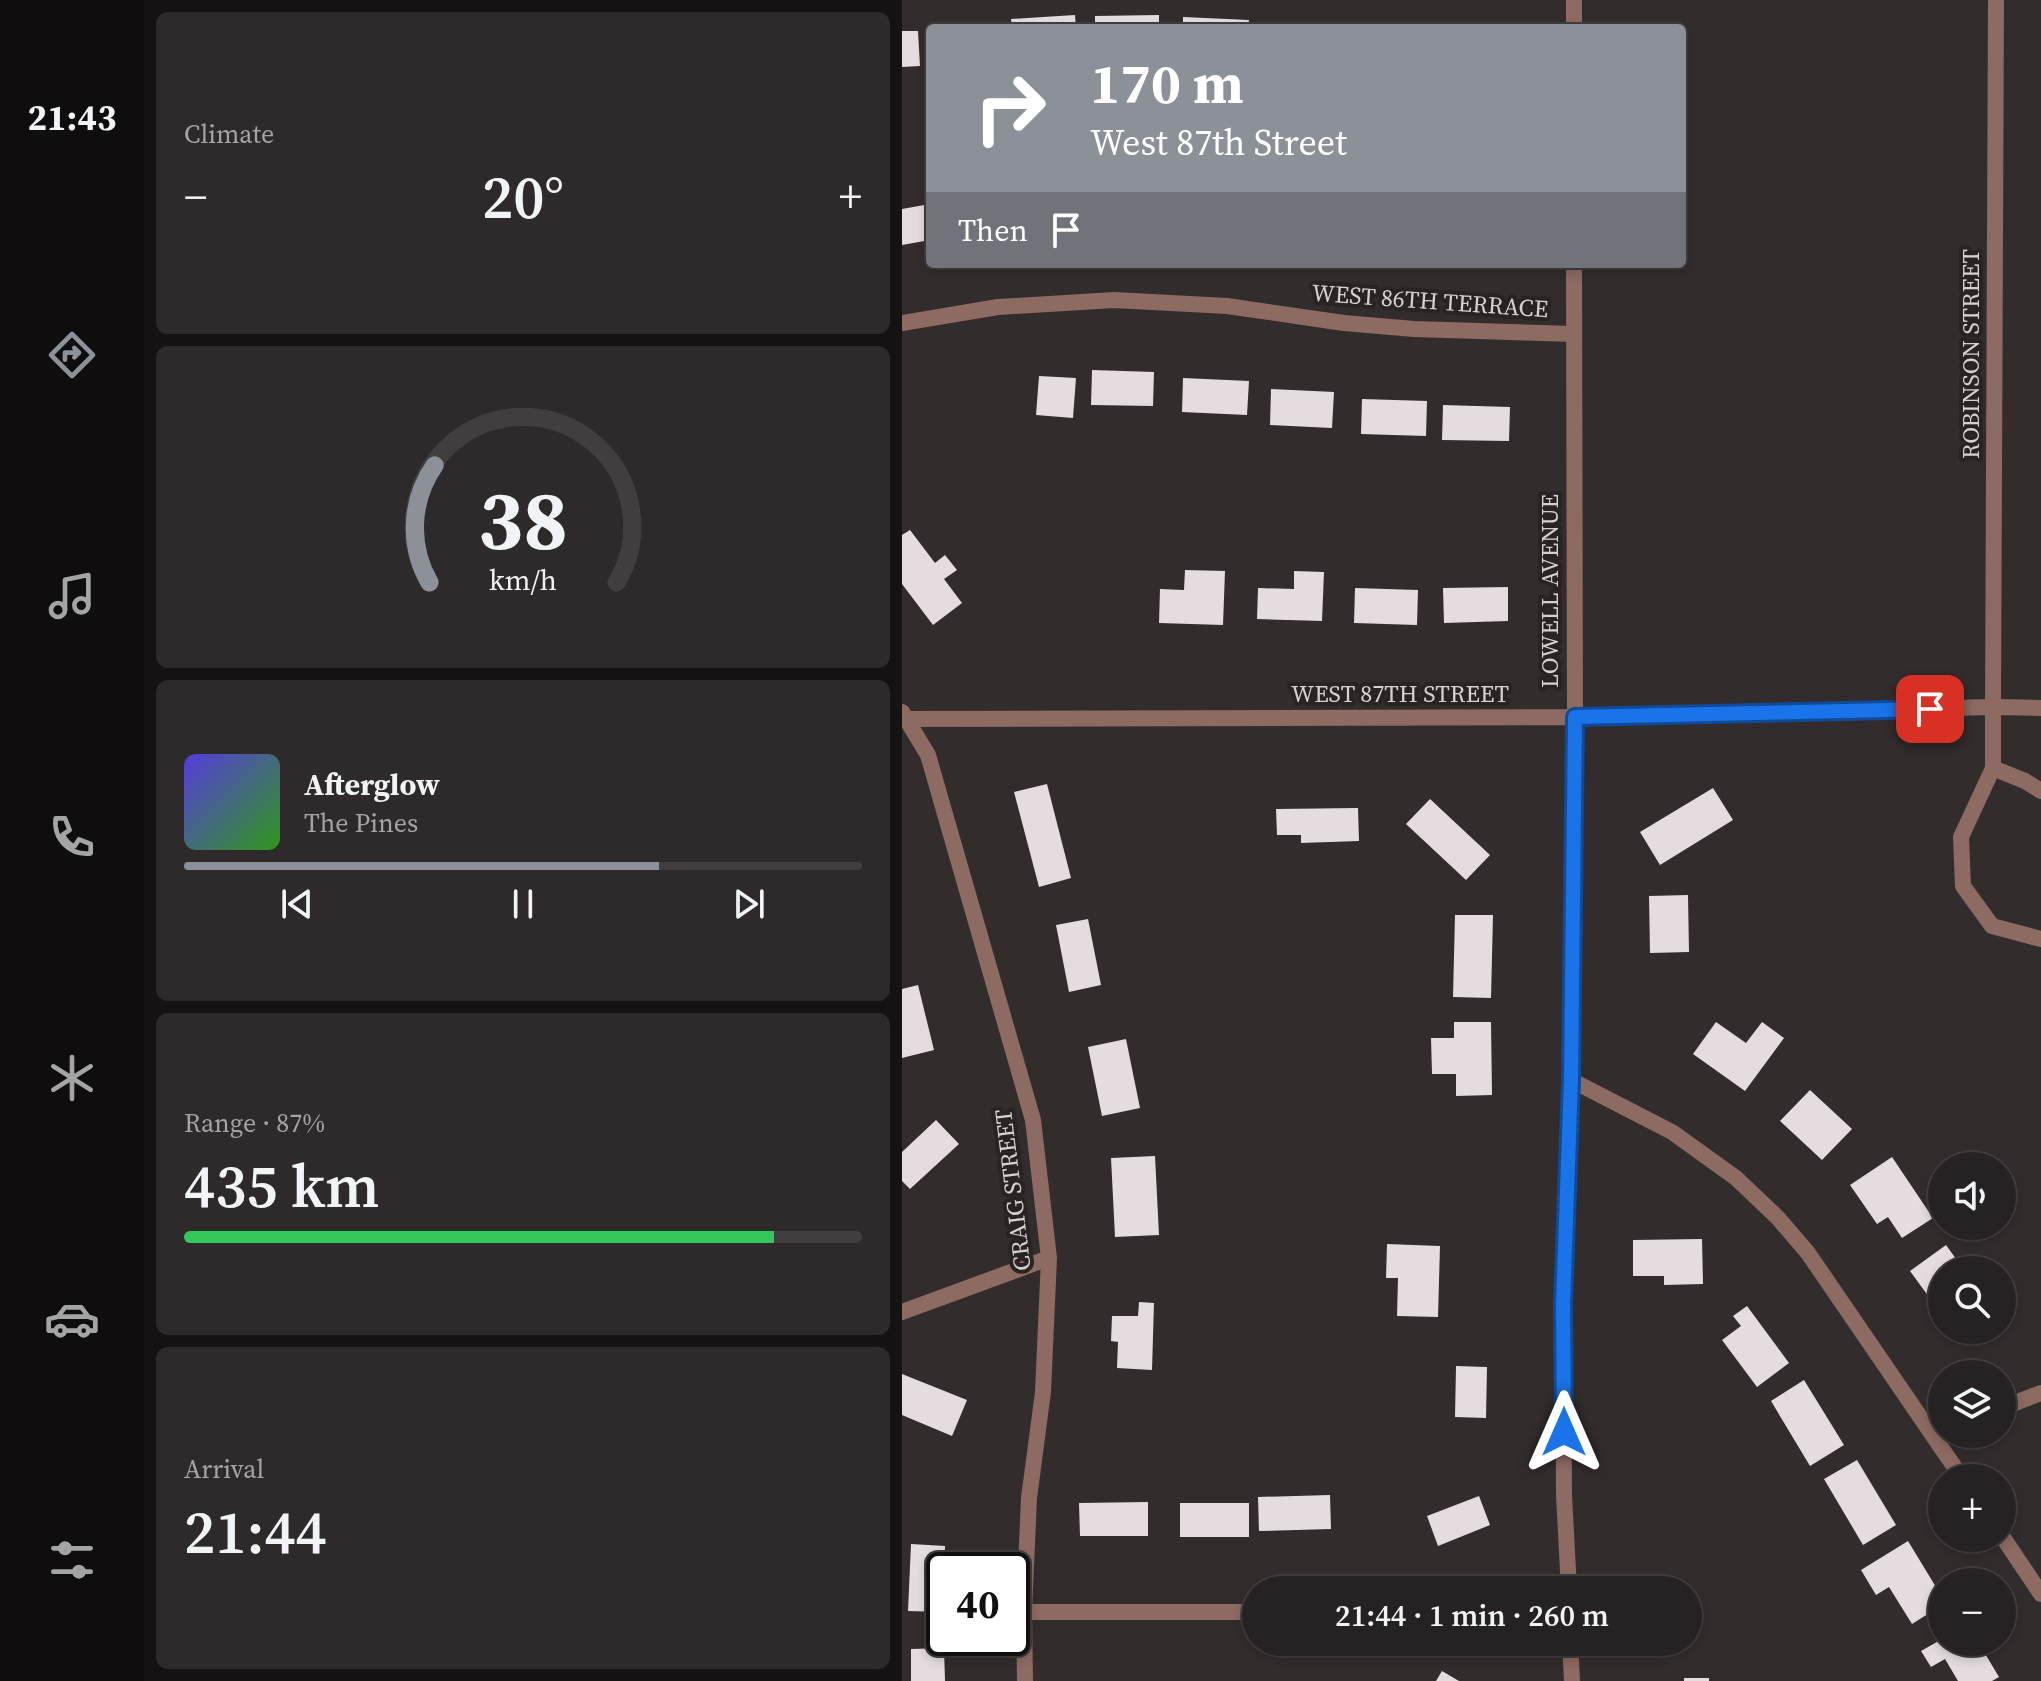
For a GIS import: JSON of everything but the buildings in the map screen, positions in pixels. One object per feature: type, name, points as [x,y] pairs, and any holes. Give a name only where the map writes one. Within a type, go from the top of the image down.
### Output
[{"type":"street","points":[[1574,0],[1574,24]]},
{"type":"street","name":"ROBINSON STREET","points":[[1993,768],[1996,0]]},
{"type":"street","name":"LOWELL AVENUE","points":[[1568,1576],[1564,1495],[1563,1304],[1571,1080],[1575,717],[1574,268]]},
{"type":"street","name":"WEST 86TH TERRACE","points":[[902,323],[998,307],[1114,300],[1227,306],[1344,323],[1414,329],[1574,334]]},
{"type":"street","name":"WEST 87TH STREET","points":[[903,717],[1575,717],[2041,708]]},
{"type":"street","name":"CRAIG STREET","points":[[903,717],[928,755],[1033,1120],[1049,1258],[1043,1392],[1029,1498],[1027,1552]]},
{"type":"street","points":[[2041,791],[1993,768],[1961,837],[1963,886],[1992,926],[2041,939]]},
{"type":"street","points":[[1571,1080],[1672,1132],[1736,1178],[1778,1218],[1808,1253],[1928,1419]]},
{"type":"street","points":[[902,1312],[1049,1258]]},
{"type":"street","points":[[2016,1403],[2041,1393]]},
{"type":"street","points":[[2013,1552],[2041,1594]]},
{"type":"street","points":[[1030,1612],[1242,1612]]},
{"type":"street","name":"CRAIG STREET","points":[[1025,1656],[1025,1681]]},
{"type":"street","points":[[1571,1656],[1572,1681]]},
{"type":"route","points":[[1564,1432],[1563,1304],[1571,1080],[1575,717],[1930,709]]}]
